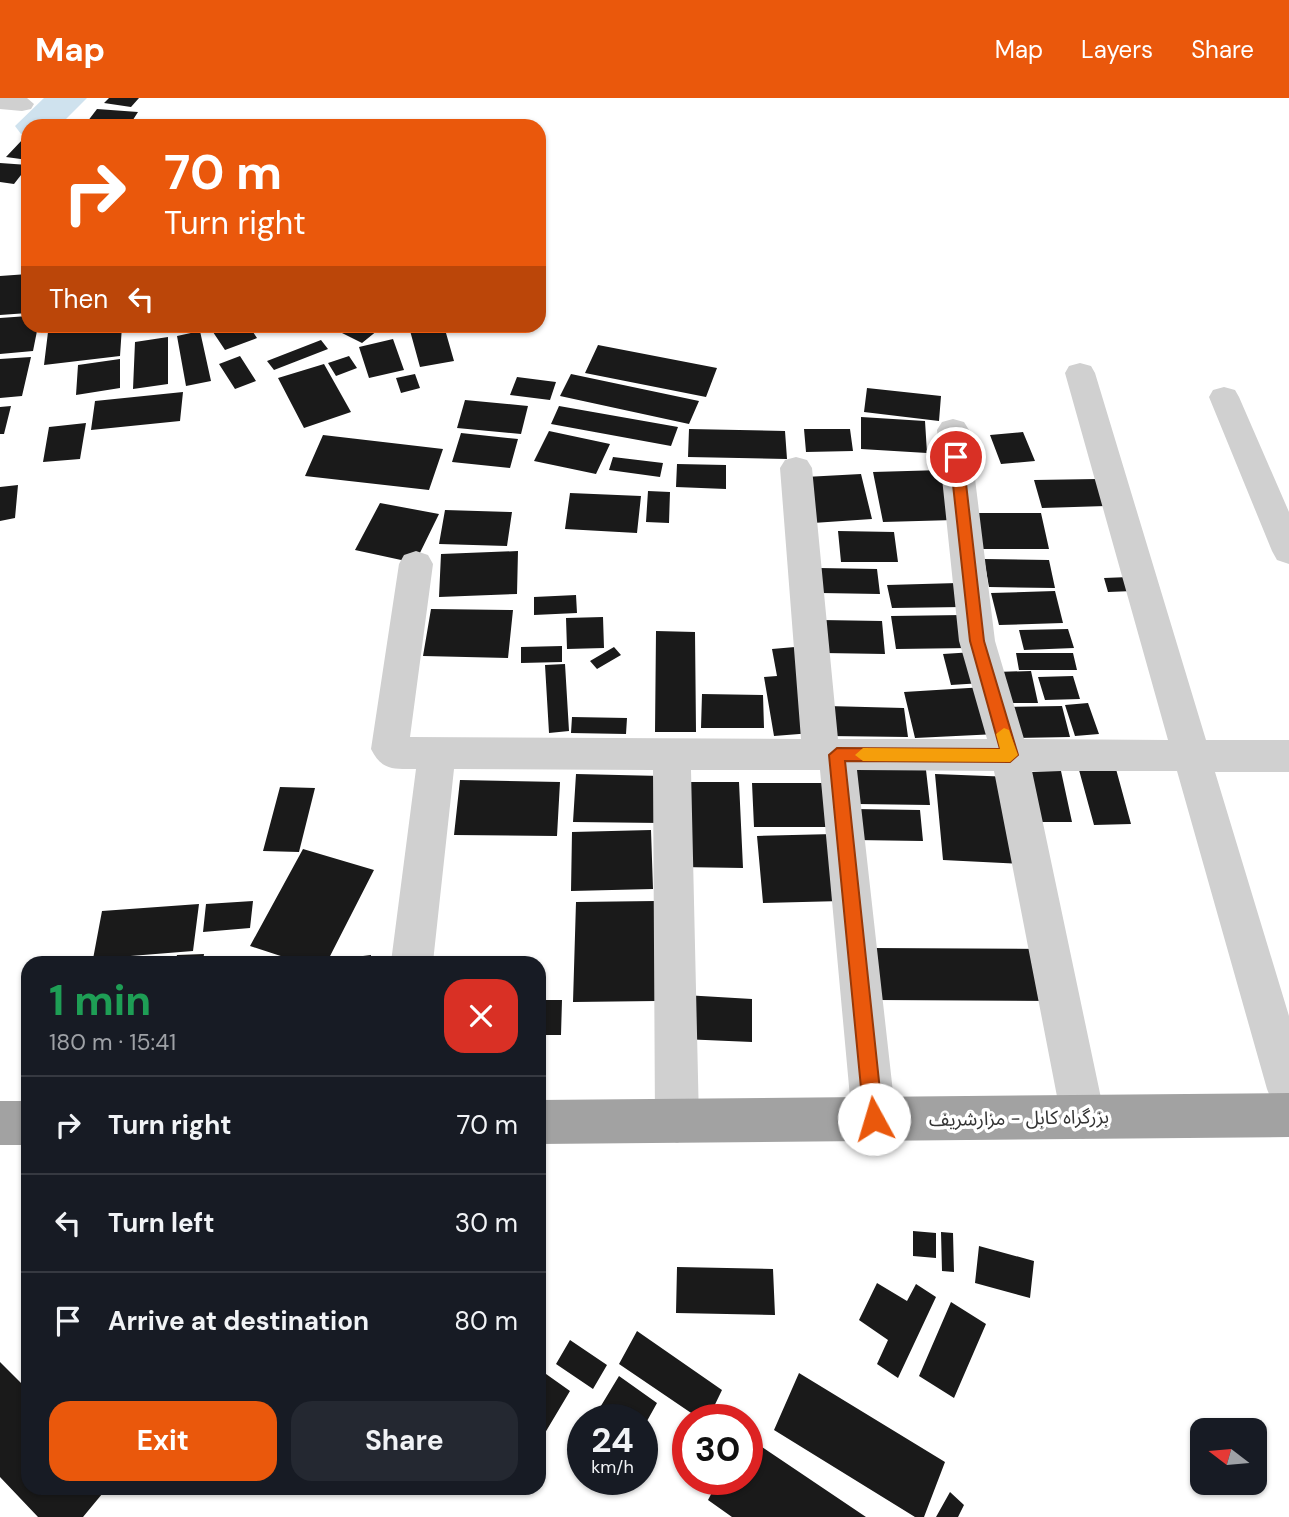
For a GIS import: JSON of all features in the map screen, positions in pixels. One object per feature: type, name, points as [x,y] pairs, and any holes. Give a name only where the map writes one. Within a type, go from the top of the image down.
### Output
[{"type":"highway","name":"بزرگراه کابل - مزارشریف","points":[[546,1122],[1289,1115]]},
{"type":"highway","points":[[0,1123],[21,1123]]},
{"type":"street","points":[[1080,373],[1289,1089]]},
{"type":"street","points":[[1224,397],[1289,551]]},
{"type":"street","points":[[953,430],[977,641],[1010,755],[1083,1117]]},
{"type":"street","points":[[796,468],[874,1119]]},
{"type":"street","points":[[416,565],[390,749],[394,752],[1289,756]]},
{"type":"street","points":[[413,956],[437,754]]},
{"type":"street","points":[[672,754],[677,1121]]},
{"type":"building","points":[[109,98],[139,98],[131,107],[104,103]]},
{"type":"building","points":[[97,109],[138,112],[134,119],[89,119]]},
{"type":"building","points":[[21,141],[21,159],[6,157]]},
{"type":"building","points":[[0,163],[21,164],[21,175],[14,184],[0,182]]},
{"type":"building","points":[[21,274],[21,314],[0,315],[0,276]]},
{"type":"building","points":[[21,316],[21,333],[37,333],[33,351],[0,354],[0,318]]},
{"type":"building","points":[[48,333],[122,333],[120,356],[44,365]]},
{"type":"building","points":[[200,333],[211,381],[186,386],[177,336]]},
{"type":"building","points":[[214,333],[254,333],[257,338],[225,350]]},
{"type":"building","points":[[342,333],[374,333],[362,343]]},
{"type":"building","points":[[411,333],[446,333],[454,361],[420,367]]},
{"type":"building","points":[[168,337],[168,384],[133,389],[135,342]]},
{"type":"building","points":[[393,339],[404,370],[369,378],[359,347]]},
{"type":"building","points":[[321,340],[328,349],[274,370],[267,361]]},
{"type":"building","points":[[598,345],[717,368],[706,397],[585,373]]},
{"type":"building","points":[[240,356],[256,381],[235,389],[219,364]]},
{"type":"building","points":[[349,356],[357,368],[336,376],[328,363]]},
{"type":"building","points":[[31,357],[22,396],[0,398],[0,359]]},
{"type":"building","points":[[120,359],[120,388],[76,395],[78,365]]},
{"type":"building","points":[[324,364],[351,412],[304,428],[278,378]]},
{"type":"building","points":[[415,374],[420,388],[401,393],[396,378]]},
{"type":"building","points":[[571,374],[699,401],[689,424],[560,396]]},
{"type":"building","points":[[517,377],[556,382],[550,400],[510,395]]},
{"type":"building","points":[[867,388],[941,396],[939,421],[864,412]]},
{"type":"building","points":[[183,392],[180,421],[91,430],[95,401]]},
{"type":"building","points":[[465,400],[528,406],[521,434],[457,428]]},
{"type":"building","points":[[11,406],[4,434],[0,434],[0,407]]},
{"type":"building","points":[[559,406],[678,427],[671,446],[551,424]]},
{"type":"building","points":[[861,417],[925,421],[927,453],[861,449]]},
{"type":"building","points":[[86,423],[80,459],[43,462],[49,427]]},
{"type":"building","points":[[689,429],[785,431],[787,459],[688,457]]},
{"type":"building","points":[[804,429],[850,429],[853,451],[806,452]]},
{"type":"building","points":[[549,431],[610,444],[596,474],[534,461]]},
{"type":"building","points":[[1023,432],[1035,461],[1001,464],[990,435]]},
{"type":"building","points":[[461,433],[518,439],[510,468],[452,462]]},
{"type":"building","points":[[323,435],[443,449],[429,490],[305,476]]},
{"type":"building","points":[[613,457],[663,463],[660,477],[609,470]]},
{"type":"building","points":[[677,464],[726,465],[726,489],[676,487]]},
{"type":"building","points":[[942,470],[954,520],[883,522],[873,472]]},
{"type":"building","points":[[861,474],[872,519],[813,523],[805,477]]},
{"type":"building","points":[[1097,479],[1106,506],[1042,508],[1034,480]]},
{"type":"building","points":[[18,485],[15,518],[0,521],[0,487]]},
{"type":"building","points":[[648,491],[670,492],[669,523],[646,522]]},
{"type":"building","points":[[570,493],[641,496],[637,533],[565,529]]},
{"type":"building","points":[[380,503],[439,514],[415,563],[355,550]]},
{"type":"building","points":[[445,510],[512,512],[507,546],[439,544]]},
{"type":"building","points":[[974,513],[1041,513],[1049,549],[980,549]]},
{"type":"building","points":[[838,531],[894,532],[898,562],[841,562]]},
{"type":"building","points":[[518,551],[517,594],[439,597],[441,554]]},
{"type":"building","points":[[984,559],[1049,560],[1055,588],[989,587]]},
{"type":"building","points":[[819,568],[877,569],[880,594],[821,593]]},
{"type":"building","points":[[1129,577],[1133,591],[1108,592],[1104,578]]},
{"type":"building","points":[[958,583],[963,607],[892,608],[887,585]]},
{"type":"building","points":[[1055,591],[1063,623],[999,625],[991,593]]},
{"type":"building","points":[[576,595],[577,613],[534,615],[534,597]]},
{"type":"building","points":[[431,609],[513,610],[508,658],[423,656]]},
{"type":"building","points":[[963,615],[970,648],[896,649],[891,616]]},
{"type":"building","points":[[603,617],[604,648],[567,649],[566,618]]},
{"type":"building","points":[[821,620],[882,621],[885,654],[824,653]]},
{"type":"building","points":[[1068,629],[1074,648],[1024,650],[1019,630]]},
{"type":"building","points":[[656,631],[695,632],[696,732],[655,732]]},
{"type":"building","points":[[562,646],[562,662],[521,663],[521,647]]},
{"type":"building","points":[[614,647],[621,655],[597,669],[590,661]]},
{"type":"building","points":[[795,647],[812,733],[774,736],[764,677],[777,676],[772,649]]},
{"type":"building","points":[[974,652],[982,683],[951,685],[943,654]]},
{"type":"building","points":[[1016,653],[1073,653],[1077,670],[1019,670]]},
{"type":"building","points":[[565,664],[569,731],[549,733],[545,665]]},
{"type":"building","points":[[1031,671],[1038,703],[1003,703],[996,672]]},
{"type":"building","points":[[1073,676],[1080,699],[1045,700],[1038,677]]},
{"type":"building","points":[[985,687],[997,734],[915,738],[904,692]]},
{"type":"building","points":[[702,694],[763,695],[764,728],[701,728]]},
{"type":"building","points":[[1088,703],[1099,734],[1075,736],[1065,705]]},
{"type":"building","points":[[827,706],[904,708],[908,737],[829,736]]},
{"type":"building","points":[[1062,706],[1070,737],[1009,738],[1002,707]]},
{"type":"building","points":[[572,717],[627,718],[626,734],[571,733]]},
{"type":"building","points":[[855,769],[926,770],[930,805],[858,804]]},
{"type":"building","points":[[1116,769],[1131,824],[1094,825],[1079,770]]},
{"type":"building","points":[[1061,771],[1072,822],[1041,822],[1030,772]]},
{"type":"building","points":[[576,774],[661,776],[661,823],[573,822]]},
{"type":"building","points":[[935,774],[1013,777],[1025,864],[943,860]]},
{"type":"building","points":[[460,780],[560,782],[557,836],[454,835]]},
{"type":"building","points":[[679,782],[739,782],[743,868],[680,867]]},
{"type":"building","points":[[752,783],[832,783],[836,827],[754,827]]},
{"type":"building","points":[[280,787],[315,788],[299,852],[263,851]]},
{"type":"building","points":[[854,809],[920,810],[923,841],[856,840]]},
{"type":"building","points":[[651,830],[653,889],[571,891],[572,832]]},
{"type":"building","points":[[834,834],[842,901],[763,903],[757,836]]},
{"type":"building","points":[[303,849],[374,870],[330,956],[281,956],[250,946]]},
{"type":"building","points":[[253,901],[250,928],[203,932],[206,904]]},
{"type":"building","points":[[656,901],[656,1001],[573,1002],[576,902]]},
{"type":"building","points":[[199,904],[193,951],[94,956],[102,911]]},
{"type":"building","points":[[871,948],[1044,949],[1053,1001],[877,1000]]},
{"type":"building","points":[[204,954],[204,956],[177,955]]},
{"type":"building","points":[[684,995],[752,999],[752,1042],[682,1039]]},
{"type":"building","points":[[546,1000],[562,1000],[561,1035],[546,1035]]},
{"type":"building","points":[[913,1231],[936,1233],[936,1258],[913,1256]]},
{"type":"building","points":[[941,1232],[953,1233],[954,1272],[942,1271]]},
{"type":"building","points":[[979,1246],[1034,1261],[1030,1298],[975,1283]]},
{"type":"building","points":[[677,1267],[773,1269],[775,1315],[676,1313]]},
{"type":"building","points":[[877,1283],[907,1301],[916,1284],[936,1297],[898,1378],[877,1364],[888,1340],[859,1320]]},
{"type":"building","points":[[951,1302],[986,1324],[954,1398],[919,1376]]},
{"type":"building","points":[[637,1331],[722,1390],[715,1404],[678,1404],[619,1364]]},
{"type":"building","points":[[570,1340],[607,1365],[593,1389],[556,1364]]},
{"type":"building","points":[[0,1362],[21,1383],[21,1495],[101,1495],[83,1517],[38,1517],[0,1477]]},
{"type":"building","points":[[799,1373],[945,1462],[924,1517],[915,1517],[774,1430]]},
{"type":"building","points":[[546,1374],[570,1391],[546,1431]]},
{"type":"building","points":[[619,1376],[657,1403],[656,1404],[602,1404]]},
{"type":"building","points":[[763,1448],[866,1517],[732,1517],[708,1500],[711,1495],[763,1495]]},
{"type":"building","points":[[950,1492],[964,1505],[958,1517],[936,1517]]},
{"type":"waterway","points":[[43,119],[68,98]]},
{"type":"slow traffic","points":[[863,755],[1010,755],[1004,734]]},
{"type":"route","points":[[874,1119],[837,755],[1010,755],[977,641],[956,457]]}]
